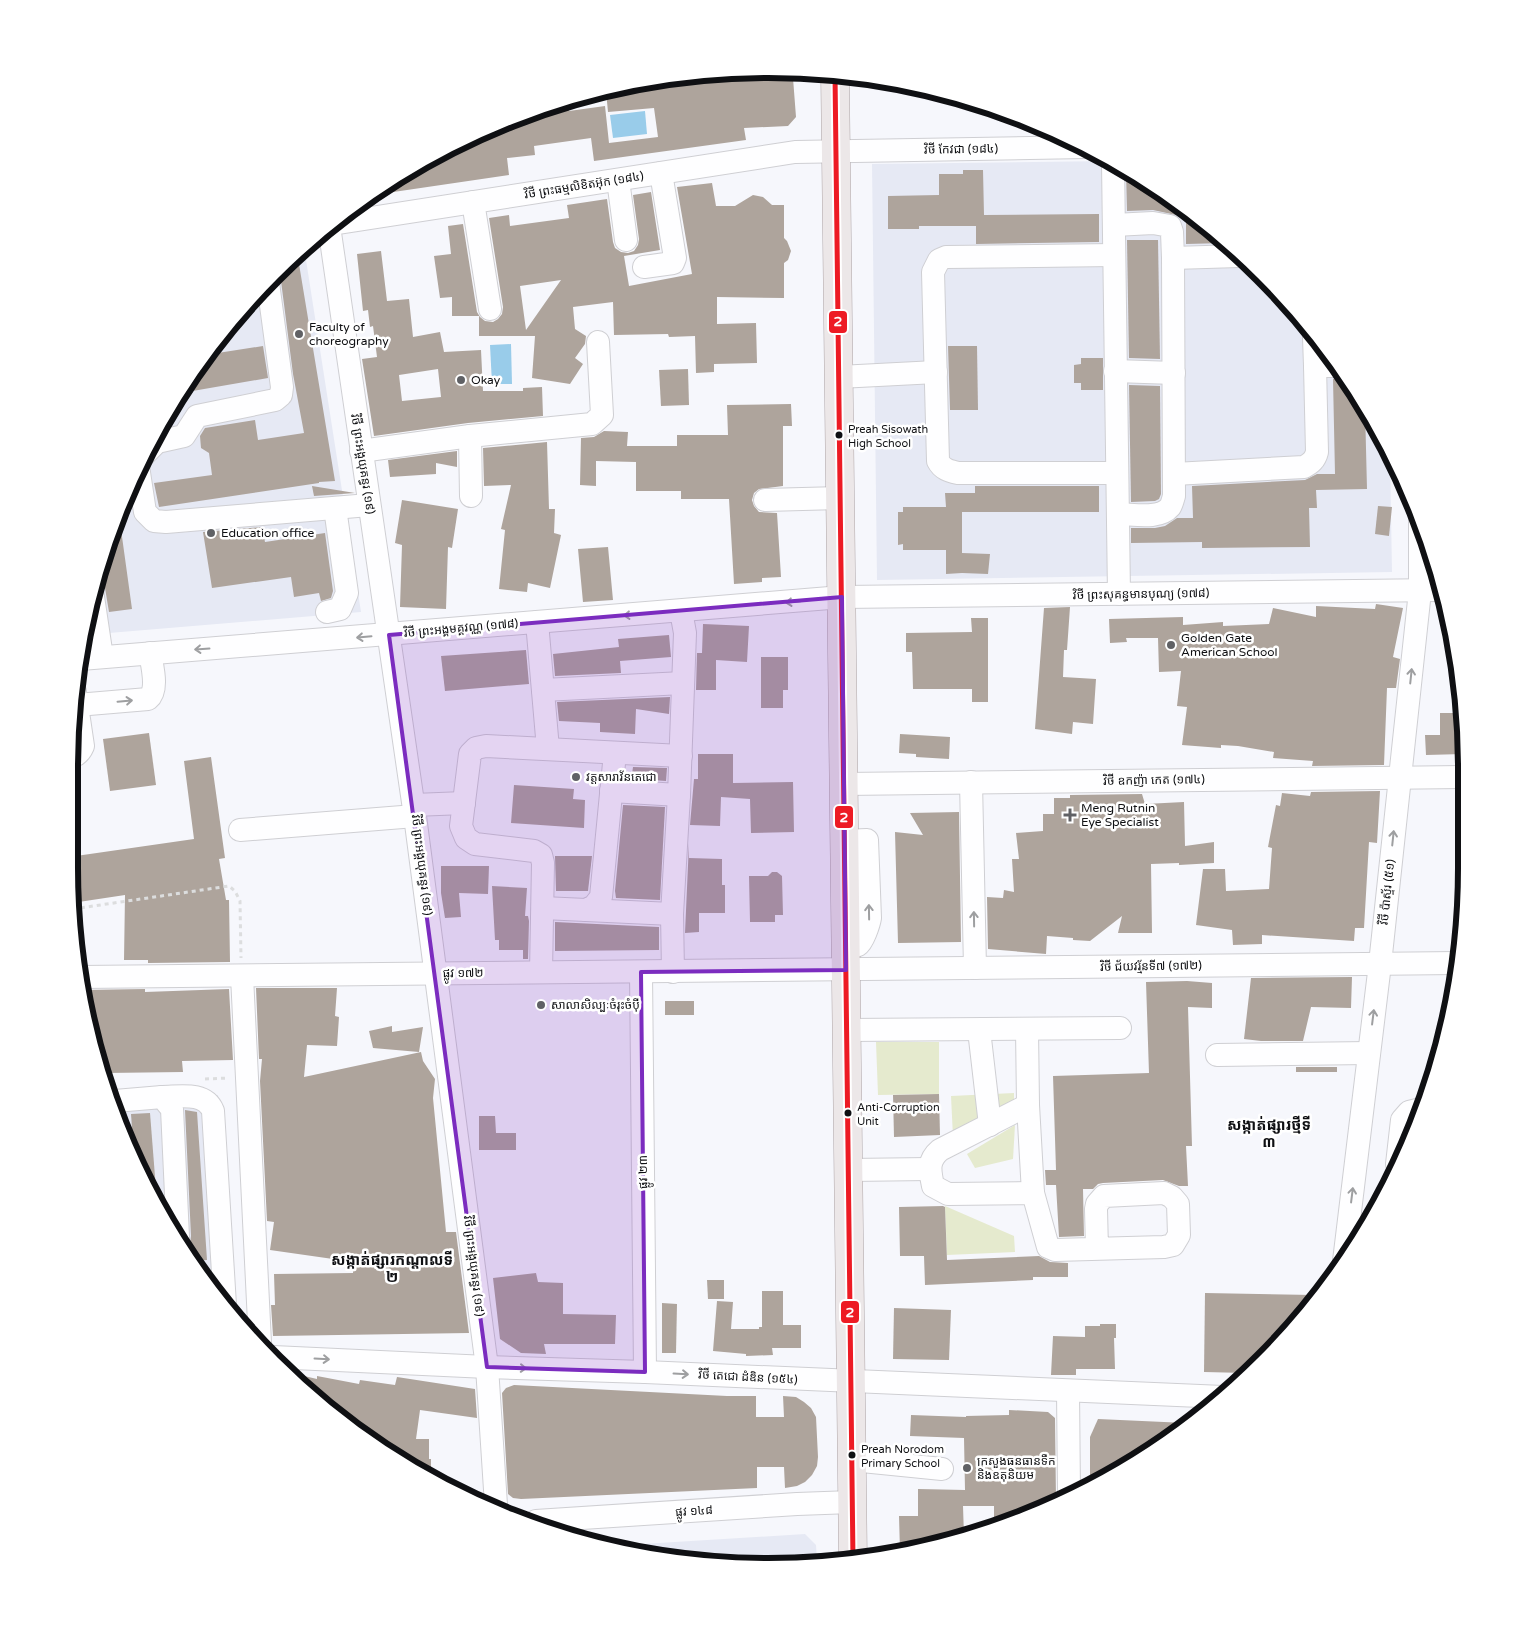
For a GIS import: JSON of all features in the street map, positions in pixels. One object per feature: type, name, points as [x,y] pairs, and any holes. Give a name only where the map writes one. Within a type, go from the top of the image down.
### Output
[{"type":"main road","points":[[835,81],[853,1552]]},
{"type":"street","name":"វិថី កែវជា (១៨៤)","points":[[836,150],[1069,147]]},
{"type":"street","name":"វិថី ព្រះធម្មលិខិតអ៊ុក (១៨៤)","points":[[344,223],[795,152],[836,150]]},
{"type":"street","points":[[1113,171],[1119,594]]},
{"type":"street","points":[[644,267],[672,263],[675,258],[661,173]]},
{"type":"street","points":[[618,180],[626,240]]},
{"type":"street","points":[[473,202],[490,309]]},
{"type":"street","points":[[1114,225],[1153,223],[1170,226],[1173,258],[1174,496],[1171,506],[1163,513],[1154,515],[1118,514]]},
{"type":"street","name":"វិថី ព្រះអង្គយុគន្ធរ (១៩)","points":[[331,234],[436,974],[487,1367],[496,1502]]},
{"type":"street","points":[[1114,255],[946,257],[940,260],[933,272],[938,461],[942,467],[958,473],[1117,473]]},
{"type":"street","points":[[1173,258],[1230,256]]},
{"type":"street","points":[[160,441],[184,436],[197,416],[275,400],[281,395],[282,387],[269,292]]},
{"type":"street","points":[[361,451],[470,436],[592,424],[602,415],[598,342]]},
{"type":"street","points":[[1174,474],[1304,467],[1310,464],[1317,452],[1325,366]]},
{"type":"street","points":[[1115,371],[1174,373]]},
{"type":"street","points":[[839,377],[936,372]]},
{"type":"street","points":[[470,436],[471,496]]},
{"type":"street","points":[[140,481],[145,512],[154,521],[166,522],[369,505]]},
{"type":"street","points":[[765,500],[840,498]]},
{"type":"street","points":[[326,612],[340,609],[347,593],[335,508]]},
{"type":"street","name":"វិថី ប៉ាស្ទ័រ (៥១)","points":[[1346,1243],[1380,964],[1400,777],[1430,590],[1426,562]]},
{"type":"street","name":"វិថី ព្រះសុគន្ធមានបុណ្យ (១៧៨)","points":[[842,598],[1430,590]]},
{"type":"street","name":"វិថី ព្រះអង្គមគ្គវណ្ណ (១៧៨)","points":[[91,658],[842,598]]},
{"type":"street","points":[[673,972],[672,914],[681,756],[685,632],[681,611]]},
{"type":"street","points":[[537,622],[548,749]]},
{"type":"street","points":[[91,631],[91,658]]},
{"type":"street","points":[[81,699],[148,699],[152,696],[154,690],[150,653]]},
{"type":"street","points":[[543,690],[683,683]]},
{"type":"street","points":[[78,753],[83,746],[79,720]]},
{"type":"street","points":[[541,972],[541,855],[534,851],[475,844],[466,838],[461,826],[470,754],[476,748],[486,746],[681,756]]},
{"type":"street","points":[[586,910],[594,906],[601,897],[615,752]]},
{"type":"street","name":"វិថី ឧកញ៉ា កេត (១៧៤)","points":[[844,784],[1458,777]]},
{"type":"street","points":[[971,782],[975,968]]},
{"type":"street","points":[[611,791],[679,795]]},
{"type":"street","points":[[240,830],[414,811],[464,803]]},
{"type":"street","points":[[542,908],[672,914]]},
{"type":"street","name":"វិថី ជ័យវរ្ម័នទី៧ (១៧២)","points":[[846,958],[975,968],[1451,963]]},
{"type":"street","name":"ផ្លូវ ១៧២","points":[[86,977],[673,972],[846,958]]},
{"type":"street","name":"ផ្លូវ ២៣","points":[[641,972],[645,1372]]},
{"type":"street","points":[[242,976],[260,1333]]},
{"type":"street","points":[[847,1030],[1120,1028]]},
{"type":"street","points":[[1026,1029],[1033,1193],[1048,1247],[1055,1250],[1096,1249]]},
{"type":"street","points":[[979,1030],[990,1125]]},
{"type":"street","points":[[1217,1054],[1369,1053]]},
{"type":"street","points":[[119,1102],[162,1097],[195,1097],[203,1099],[210,1105],[213,1111],[219,1286]]},
{"type":"street","points":[[162,1097],[172,1109],[177,1224]]},
{"type":"street","points":[[1028,1105],[940,1150],[934,1156],[929,1169],[933,1186],[948,1194],[1033,1193]]},
{"type":"street","points":[[1401,1141],[1402,1120],[1409,1112],[1413,1111]]},
{"type":"street","points":[[848,1170],[929,1169]]},
{"type":"street","name":"វិថី តេជោ ដំឌិន (១៥៤)","points":[[283,1357],[1210,1396]]},
{"type":"street","points":[[1068,1390],[1069,1488]]},
{"type":"street","points":[[852,1460],[942,1469]]},
{"type":"street","name":"ផ្លូវ ១៤៨","points":[[545,1520],[852,1502]]},
{"type":"path","points":[[79,908],[229,886],[235,891],[240,900],[242,976]]},
{"type":"highlighted area","points":[[842,597],[846,970],[641,972],[645,1372],[487,1367],[389,635]]},
{"type":"shaded area","points":[[1096,161],[1151,194],[1188,220],[1255,280],[1286,313],[1315,347],[1365,423],[1390,471],[1392,572],[877,580],[872,164]]},
{"type":"shaded area","points":[[306,260],[361,612],[91,635],[101,589],[130,503],[170,422],[220,347],[249,313],[301,261]]},
{"type":"shaded area","points":[[218,1095],[228,1298],[194,1251],[170,1212],[130,1132],[118,1099]]},
{"type":"shaded area","points":[[805,1534],[816,1545],[817,1556],[768,1558],[722,1556],[677,1552],[635,1544]]},
{"type":"green space","points":[[876,1042],[939,1042],[939,1094],[878,1095]]},
{"type":"green space","points":[[1014,1093],[1014,1103],[953,1137],[951,1096]]},
{"type":"green space","points":[[1015,1125],[1013,1159],[975,1168],[967,1154]]},
{"type":"green space","points":[[945,1206],[1014,1236],[1015,1252],[947,1255]]},
{"type":"water","points":[[645,111],[647,134],[613,138],[610,115]]},
{"type":"water","points":[[511,344],[512,384],[492,384],[490,345]]},
{"type":"building","points":[[722,79],[793,79],[796,117],[788,126],[744,128],[746,140],[594,161],[591,138],[534,146],[535,155],[507,158],[509,175],[385,193],[462,149],[503,130],[568,107],[569,111],[605,106],[609,143],[658,137],[654,108],[608,112],[607,97],[677,83]]},
{"type":"building","points":[[963,170],[983,170],[984,215],[1099,214],[1099,242],[976,244],[976,226],[919,226],[919,229],[888,229],[888,196],[939,195],[939,174],[963,174]]},
{"type":"building","points":[[1126,179],[1181,215],[1153,210],[1127,211]]},
{"type":"building","points":[[712,183],[716,206],[735,206],[753,195],[763,197],[772,205],[784,205],[784,238],[791,251],[788,260],[784,263],[784,298],[717,297],[717,324],[756,323],[757,363],[714,364],[714,372],[696,373],[695,336],[669,337],[668,334],[614,335],[613,302],[573,307],[575,329],[586,336],[585,344],[575,358],[583,364],[570,384],[532,378],[535,336],[479,336],[479,316],[452,316],[452,297],[440,298],[434,256],[451,254],[448,226],[463,224],[477,312],[485,321],[493,322],[502,314],[503,307],[489,218],[509,215],[510,226],[569,218],[567,205],[607,199],[615,248],[621,252],[628,253],[634,251],[639,239],[633,195],[651,192],[660,250],[624,256],[629,286],[692,274],[677,187]],"holes":[[[561,280],[526,330],[520,286]]]},
{"type":"building","points":[[1186,219],[1215,243],[1186,244]]},
{"type":"building","points":[[1127,240],[1158,240],[1160,359],[1129,358]]},
{"type":"building","points":[[381,251],[387,301],[409,299],[413,337],[440,332],[444,352],[481,350],[483,391],[523,391],[523,388],[542,387],[543,416],[468,423],[374,436],[362,359],[377,357],[373,326],[370,327],[368,310],[363,311],[357,254]],"holes":[[[438,369],[441,397],[402,401],[399,375]]]},
{"type":"building","points":[[299,264],[335,481],[159,507],[154,483],[212,475],[209,453],[201,448],[200,436],[205,428],[255,420],[258,440],[304,433],[293,374],[280,280]]},
{"type":"building","points":[[263,346],[268,378],[189,392],[216,353]]},
{"type":"building","points":[[948,346],[977,346],[978,410],[950,410]]},
{"type":"building","points":[[1081,358],[1103,358],[1103,390],[1081,390],[1081,383],[1074,383],[1074,365],[1081,364]]},
{"type":"building","points":[[688,369],[689,405],[661,406],[659,370]]},
{"type":"building","points":[[1337,378],[1365,424],[1367,489],[1316,490],[1317,508],[1309,508],[1310,547],[1202,548],[1202,542],[1131,543],[1131,528],[1155,528],[1165,526],[1177,518],[1193,518],[1192,486],[1305,480],[1317,474],[1335,474],[1333,379]]},
{"type":"building","points":[[1129,385],[1160,386],[1161,494],[1159,499],[1155,501],[1131,502]]},
{"type":"building","points":[[791,404],[792,426],[783,426],[783,486],[759,489],[754,493],[752,500],[759,512],[777,513],[781,577],[762,578],[762,582],[734,584],[729,499],[681,499],[681,491],[636,491],[636,462],[596,461],[596,486],[580,485],[581,438],[594,437],[604,431],[628,432],[627,446],[677,446],[677,435],[728,435],[727,405]]},
{"type":"building","points":[[547,442],[549,509],[555,509],[554,533],[561,535],[550,588],[528,583],[527,592],[499,589],[505,530],[501,529],[511,485],[484,486],[483,448]]},
{"type":"building","points":[[457,451],[457,467],[436,463],[436,474],[390,477],[388,460]]},
{"type":"building","points":[[312,486],[355,493],[314,496]]},
{"type":"building","points":[[975,486],[1099,486],[1099,512],[962,512],[962,553],[990,554],[988,574],[946,574],[946,550],[903,550],[903,544],[898,545],[898,512],[903,512],[903,507],[946,507],[945,493],[975,493]]},
{"type":"building","points":[[402,500],[458,509],[452,548],[448,547],[446,609],[400,607],[402,545],[395,543]]},
{"type":"building","points":[[1378,506],[1392,507],[1389,536],[1375,534]]},
{"type":"building","points":[[262,527],[265,542],[325,533],[333,591],[331,598],[321,601],[319,593],[294,597],[291,577],[212,588],[203,532]]},
{"type":"building","points":[[121,528],[132,609],[109,612],[105,588],[103,584]]},
{"type":"building","points":[[608,547],[613,600],[583,602],[578,549]]},
{"type":"building","points":[[1376,604],[1403,608],[1393,657],[1400,659],[1396,688],[1387,688],[1384,765],[1312,766],[1313,761],[1273,758],[1274,752],[1238,746],[1221,745],[1221,748],[1182,745],[1187,707],[1177,706],[1181,671],[1159,672],[1158,638],[1126,638],[1127,642],[1110,643],[1109,619],[1183,617],[1183,625],[1223,622],[1223,626],[1269,624],[1273,608],[1316,617],[1316,606],[1375,609]]},
{"type":"building","points":[[1070,607],[1067,650],[1064,650],[1063,677],[1096,679],[1093,724],[1073,722],[1072,734],[1035,729],[1044,608]]},
{"type":"building","points":[[971,618],[988,618],[988,702],[972,702],[972,689],[913,689],[912,652],[906,652],[906,633],[972,632]]},
{"type":"building","points":[[703,624],[749,626],[747,662],[716,660],[716,690],[696,690],[697,653],[702,653]]},
{"type":"building","points":[[669,635],[671,657],[620,661],[621,673],[555,676],[553,654],[619,647],[618,639]]},
{"type":"building","points":[[526,650],[529,684],[445,691],[441,656]]},
{"type":"building","points":[[761,657],[788,657],[788,690],[783,690],[783,708],[761,708]]},
{"type":"building","points":[[670,697],[669,714],[636,709],[635,734],[600,732],[600,723],[559,721],[557,702]]},
{"type":"building","points":[[1440,713],[1455,713],[1457,754],[1426,755],[1425,735],[1440,735]]},
{"type":"building","points":[[149,733],[156,785],[110,791],[103,739]]},
{"type":"building","points":[[900,734],[950,737],[949,759],[916,757],[916,754],[899,753]]},
{"type":"building","points":[[698,754],[733,754],[733,783],[793,782],[794,832],[751,833],[750,799],[721,797],[720,826],[690,825],[694,779],[698,779]]},
{"type":"building","points":[[211,757],[225,858],[219,859],[226,900],[229,900],[230,962],[148,963],[148,960],[124,960],[125,895],[79,902],[78,856],[194,839],[184,761]]},
{"type":"building","points":[[633,767],[667,768],[666,781],[638,779],[638,774],[632,774]]},
{"type":"building","points":[[514,785],[574,789],[573,799],[585,800],[584,828],[511,823]]},
{"type":"building","points":[[1380,791],[1377,843],[1369,842],[1364,928],[1355,928],[1354,941],[1262,935],[1262,944],[1233,945],[1232,930],[1196,925],[1203,869],[1225,869],[1226,891],[1269,889],[1272,848],[1268,847],[1276,805],[1280,806],[1282,793],[1310,796],[1311,792]]},
{"type":"building","points":[[1142,794],[1145,804],[1184,802],[1185,846],[1214,842],[1214,863],[1151,864],[1152,933],[1118,933],[1122,916],[1090,941],[1047,936],[1046,954],[988,949],[987,897],[1003,898],[1004,890],[1014,892],[1012,859],[1019,859],[1016,833],[1043,831],[1043,814],[1054,814],[1054,798],[1070,798],[1070,795]]},
{"type":"building","points":[[623,805],[665,807],[660,900],[616,898],[615,891]]},
{"type":"building","points":[[959,812],[961,942],[898,943],[895,832],[923,835],[910,813]]},
{"type":"building","points":[[689,843],[689,858],[722,859],[722,885],[725,885],[725,913],[699,913],[699,932],[685,933]]},
{"type":"building","points":[[555,856],[592,856],[588,891],[556,891]]},
{"type":"building","points":[[441,866],[489,866],[488,894],[459,893],[461,917],[445,918],[441,893]]},
{"type":"building","points":[[772,872],[777,872],[782,876],[783,915],[775,915],[775,922],[750,922],[749,876],[768,876]]},
{"type":"building","points":[[492,886],[527,888],[525,916],[528,916],[529,921],[528,959],[523,959],[523,950],[499,950],[499,940],[495,940]]},
{"type":"building","points":[[555,922],[659,927],[659,950],[555,951]]},
{"type":"building","points":[[1352,977],[1351,1008],[1311,1007],[1303,1041],[1244,1039],[1251,978]]},
{"type":"building","points":[[1187,981],[1212,983],[1212,1008],[1188,1007],[1192,1146],[1186,1146],[1188,1186],[1179,1186],[1163,1180],[1103,1183],[1098,1184],[1093,1189],[1083,1189],[1084,1236],[1059,1237],[1056,1185],[1046,1185],[1045,1170],[1056,1170],[1053,1076],[1149,1073],[1146,982]]},
{"type":"building","points":[[256,988],[337,988],[335,1016],[339,1017],[337,1046],[307,1045],[304,1077],[421,1052],[423,1061],[435,1079],[433,1098],[446,1232],[456,1232],[469,1333],[273,1336],[271,1305],[275,1305],[274,1274],[353,1273],[354,1262],[270,1250],[274,1222],[267,1221],[260,1081],[262,1059],[259,1059]]},
{"type":"building","points":[[145,989],[145,992],[229,989],[233,1060],[182,1061],[183,1072],[109,1073],[101,1046],[89,990]]},
{"type":"building","points":[[665,1001],[694,1001],[694,1015],[665,1015]]},
{"type":"building","points":[[392,1026],[392,1032],[423,1027],[419,1052],[373,1048],[369,1031]]},
{"type":"building","points":[[1296,1067],[1337,1067],[1337,1072],[1296,1072]]},
{"type":"building","points":[[939,1094],[940,1135],[894,1137],[893,1095]]},
{"type":"building","points":[[185,1110],[197,1112],[207,1260],[201,1260],[194,1251],[189,1244],[191,1236]]},
{"type":"building","points":[[150,1113],[156,1185],[133,1138],[131,1114]]},
{"type":"building","points":[[479,1116],[495,1116],[496,1133],[516,1133],[516,1150],[479,1150]]},
{"type":"building","points":[[899,1207],[945,1207],[947,1260],[1039,1256],[1050,1262],[1068,1263],[1068,1277],[1033,1277],[1033,1280],[925,1285],[924,1256],[900,1256]]},
{"type":"building","points":[[536,1273],[538,1282],[563,1283],[563,1314],[616,1315],[615,1344],[544,1344],[546,1354],[521,1353],[500,1339],[493,1278]]},
{"type":"building","points":[[707,1280],[724,1280],[724,1299],[708,1299]]},
{"type":"building","points":[[762,1291],[783,1291],[783,1325],[801,1325],[801,1348],[772,1348],[773,1355],[746,1356],[746,1354],[713,1351],[717,1301],[733,1302],[731,1329],[759,1329],[759,1327],[762,1327]]},
{"type":"building","points":[[1205,1293],[1309,1295],[1286,1322],[1236,1373],[1204,1372]]},
{"type":"building","points":[[662,1303],[677,1304],[676,1353],[662,1353]]},
{"type":"building","points":[[894,1308],[951,1310],[949,1360],[893,1359]]},
{"type":"building","points":[[1100,1324],[1116,1324],[1116,1338],[1114,1338],[1115,1369],[1076,1369],[1076,1375],[1051,1375],[1053,1336],[1085,1337],[1085,1326],[1100,1326]]},
{"type":"building","points":[[302,1375],[317,1379],[317,1376],[359,1384],[360,1380],[395,1385],[397,1377],[475,1389],[477,1418],[420,1410],[416,1439],[429,1439],[429,1459],[431,1459],[431,1470],[384,1441],[347,1415]]},
{"type":"building","points":[[514,1385],[756,1396],[756,1417],[784,1417],[783,1396],[796,1397],[811,1408],[816,1417],[817,1466],[805,1482],[797,1486],[785,1488],[784,1467],[757,1467],[757,1488],[513,1498],[508,1494],[502,1393],[506,1388]]},
{"type":"building","points":[[1009,1410],[1048,1412],[1055,1418],[1056,1494],[994,1519],[994,1506],[963,1506],[964,1529],[900,1544],[899,1516],[918,1516],[918,1489],[965,1490],[964,1438],[910,1436],[911,1415],[966,1417],[1009,1415]]},
{"type":"building","points":[[1098,1419],[1177,1423],[1151,1441],[1090,1477],[1090,1437]]},
{"type":"transit line","name":"2","points":[[835,81],[853,1552]]},
{"type":"place","name":"Faculty of choreography","points":[[299,334]]},
{"type":"place","name":"Okay","points":[[461,380]]},
{"type":"place","name":"Preah Sisowath High School","points":[[839,435]]},
{"type":"place","name":"Education office","points":[[211,533]]},
{"type":"place","name":"Golden Gate American School","points":[[1171,645]]},
{"type":"place","name":"វត្តសារាវ័នតេជោ","points":[[576,777]]},
{"type":"place","name":"Meng Rutnin Eye Specialist","points":[[1070,815]]},
{"type":"place","name":"សាលាសិល្បៈចំរុះចំប៉ី","points":[[541,1005]]},
{"type":"place","name":"Anti-Corruption Unit","points":[[848,1113]]},
{"type":"place","name":"Preah Norodom Primary School","points":[[852,1455]]},
{"type":"place","name":"ក្រសួងធនធានទឹក និងឧតុនិយម","points":[[967,1468]]},
{"type":"district","name":"សង្កាត់ផ្សារថ្មីទី ៣","points":[[1269,1134]]},
{"type":"district","name":"សង្កាត់ផ្សារកណ្ដាលទី ២","points":[[392,1268]]}]
